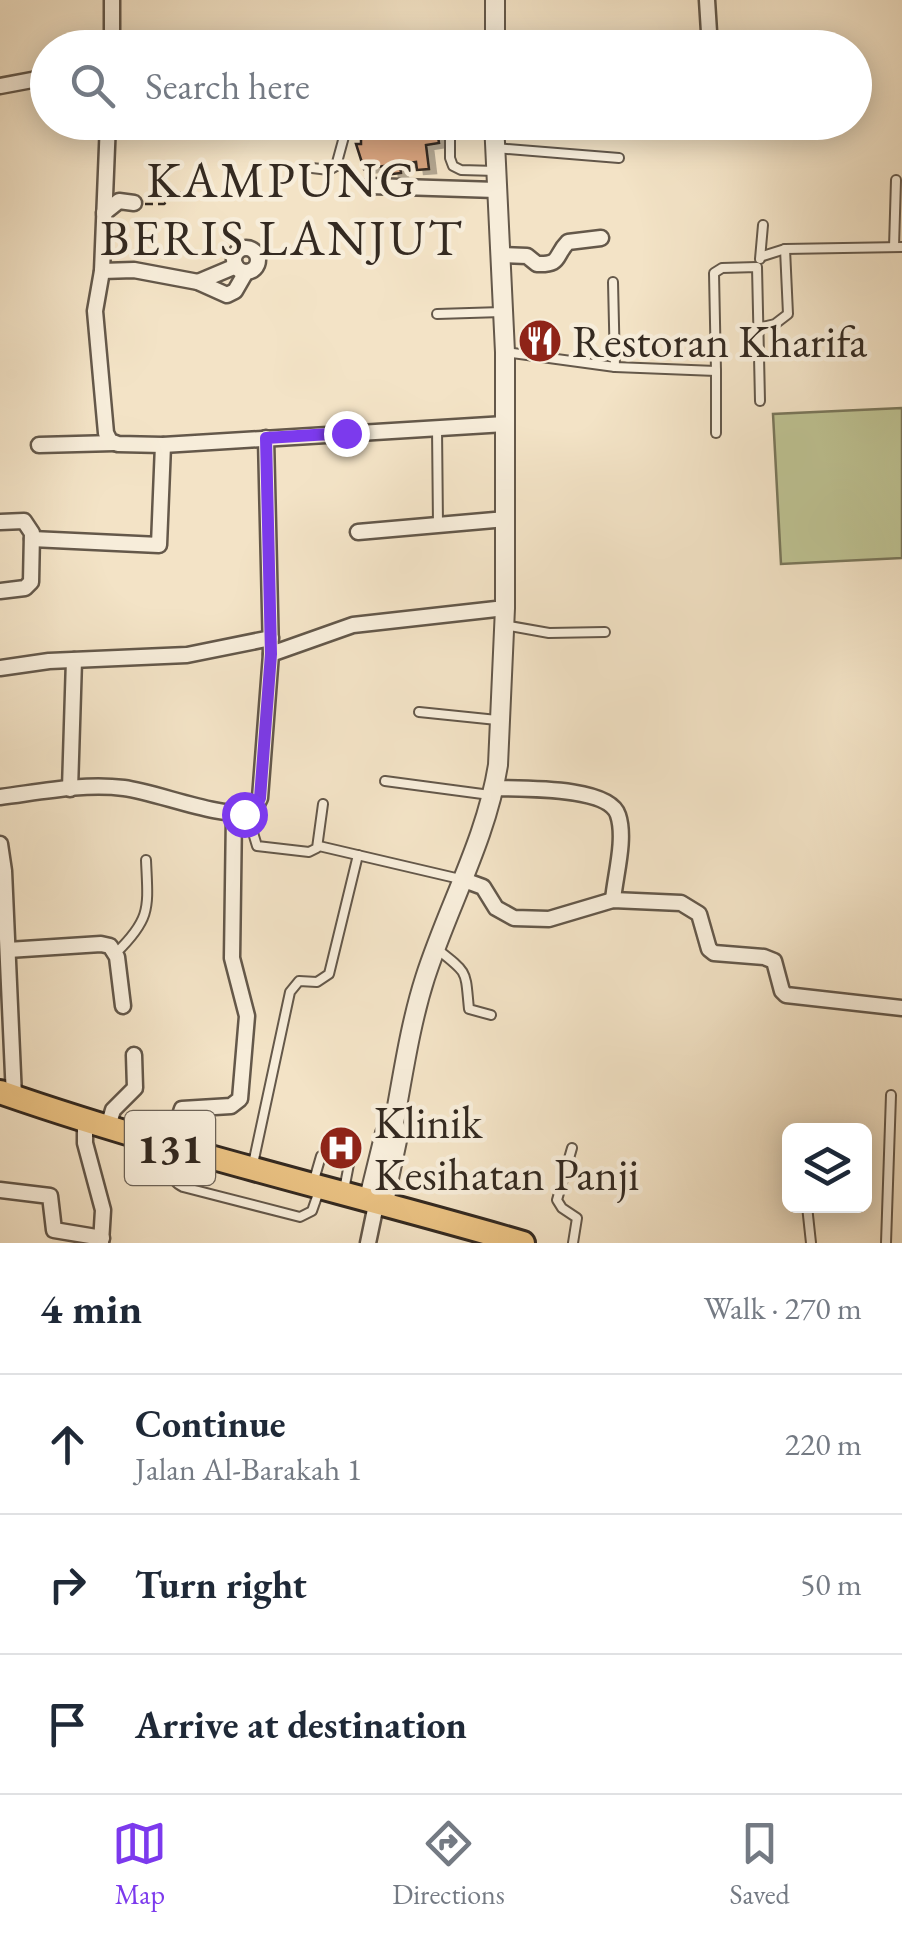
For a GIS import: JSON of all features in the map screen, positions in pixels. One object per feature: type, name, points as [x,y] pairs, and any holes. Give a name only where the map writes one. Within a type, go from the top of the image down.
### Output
[{"type":"main road","name":"131","points":[[7,1095],[173,1149],[376,1200],[523,1243]]},
{"type":"street","points":[[112,0],[112,30]]},
{"type":"street","points":[[494,30],[495,0]]},
{"type":"street","points":[[707,0],[709,30]]},
{"type":"street","points":[[0,86],[30,80]]},
{"type":"street","points":[[107,140],[102,271],[95,311],[106,433],[114,443]]},
{"type":"street","points":[[368,1243],[385,1133],[394,1123],[416,1015],[493,791],[502,720],[505,352],[495,140]]},
{"type":"street","points":[[370,186],[496,181]]},
{"type":"street","points":[[104,213],[119,201],[134,203]]},
{"type":"street","points":[[500,255],[527,256],[537,264],[550,264],[556,262],[568,242],[601,238]]},
{"type":"street","points":[[102,271],[134,270],[198,282],[227,295],[235,291],[241,269],[198,282]]},
{"type":"street","points":[[39,446],[163,444],[505,424]]},
{"type":"street","points":[[0,797],[70,788],[123,788],[234,814],[253,812],[260,798],[271,646],[266,438]]},
{"type":"street","points":[[32,539],[159,546],[163,444]]},
{"type":"street","points":[[358,532],[506,519]]},
{"type":"street","points":[[0,522],[24,521],[30,526],[32,539],[31,582],[25,588],[0,590]]},
{"type":"street","points":[[0,668],[74,660],[187,656],[271,646],[354,625],[505,616]]},
{"type":"street","points":[[70,788],[74,660]]},
{"type":"street","points":[[493,791],[580,793],[601,799],[616,810],[620,831],[613,900]]},
{"type":"street","points":[[173,1149],[182,1109],[231,1106],[240,1098],[247,1016],[232,958],[234,814]]},
{"type":"street","points":[[0,844],[8,950],[7,1095]]},
{"type":"street","points":[[464,880],[483,887],[496,908],[514,918],[549,919],[613,900],[681,903],[698,914],[714,954],[771,958],[786,994],[902,1008]]},
{"type":"street","points":[[8,950],[110,946],[116,953],[122,1006]]},
{"type":"street","points":[[108,1130],[113,1110],[135,1088],[134,1055]]},
{"type":"street","points":[[0,1190],[50,1196],[54,1230],[101,1241],[103,1210],[85,1144],[85,1122]]},
{"type":"lane","points":[[312,168],[329,170],[336,166],[343,140]]},
{"type":"lane","points":[[450,140],[453,166],[496,181]]},
{"type":"lane","points":[[495,148],[619,158]]},
{"type":"lane","points":[[762,256],[785,248],[898,247],[896,180]]},
{"type":"lane","points":[[760,401],[757,268],[762,256],[763,225]]},
{"type":"lane","points":[[758,328],[773,325],[788,314],[785,248]]},
{"type":"lane","points":[[716,433],[714,274],[722,268],[757,268]]},
{"type":"lane","points":[[613,282],[615,367]]},
{"type":"lane","points":[[437,314],[503,312]]},
{"type":"lane","points":[[505,352],[615,367],[716,371]]},
{"type":"lane","points":[[437,428],[438,525]]},
{"type":"lane","points":[[505,616],[549,633],[605,632]]},
{"type":"lane","points":[[419,712],[502,720]]},
{"type":"lane","points":[[385,782],[493,791]]},
{"type":"lane","points":[[319,846],[323,804]]},
{"type":"lane","points":[[253,812],[251,826],[257,846],[309,852],[319,846],[464,880]]},
{"type":"lane","points":[[252,1169],[290,992],[299,981],[321,980],[328,974],[358,855]]},
{"type":"lane","points":[[116,953],[144,920],[148,907],[146,860]]},
{"type":"lane","points":[[437,949],[465,972],[469,1008],[491,1016]]},
{"type":"lane","points":[[886,1243],[891,1095]]},
{"type":"lane","points":[[572,1148],[557,1200],[577,1218],[573,1243]]},
{"type":"lane","points":[[173,1149],[172,1173],[178,1185],[296,1217],[312,1211],[326,1187]]},
{"type":"lane","points":[[808,1213],[811,1243]]},
{"type":"path","points":[[134,203],[164,204],[181,192]]},
{"type":"green space","points":[[902,408],[902,558],[781,564],[773,414]]},
{"type":"building","points":[[361,140],[439,143],[426,145],[429,169],[417,170],[416,162],[400,164],[401,173],[392,174],[391,165],[364,169],[356,144],[361,144]]},
{"type":"place","name":"Restoran Kharifa","points":[[540,341]]},
{"type":"place","name":"Klinik Kesihatan Panji","points":[[341,1148]]},
{"type":"district","name":"KAMPUNG BERIS LANJUT","points":[[282,208]]},
{"type":"route","points":[[244,814],[253,812],[260,798],[271,654],[266,438],[346,433]]}]
